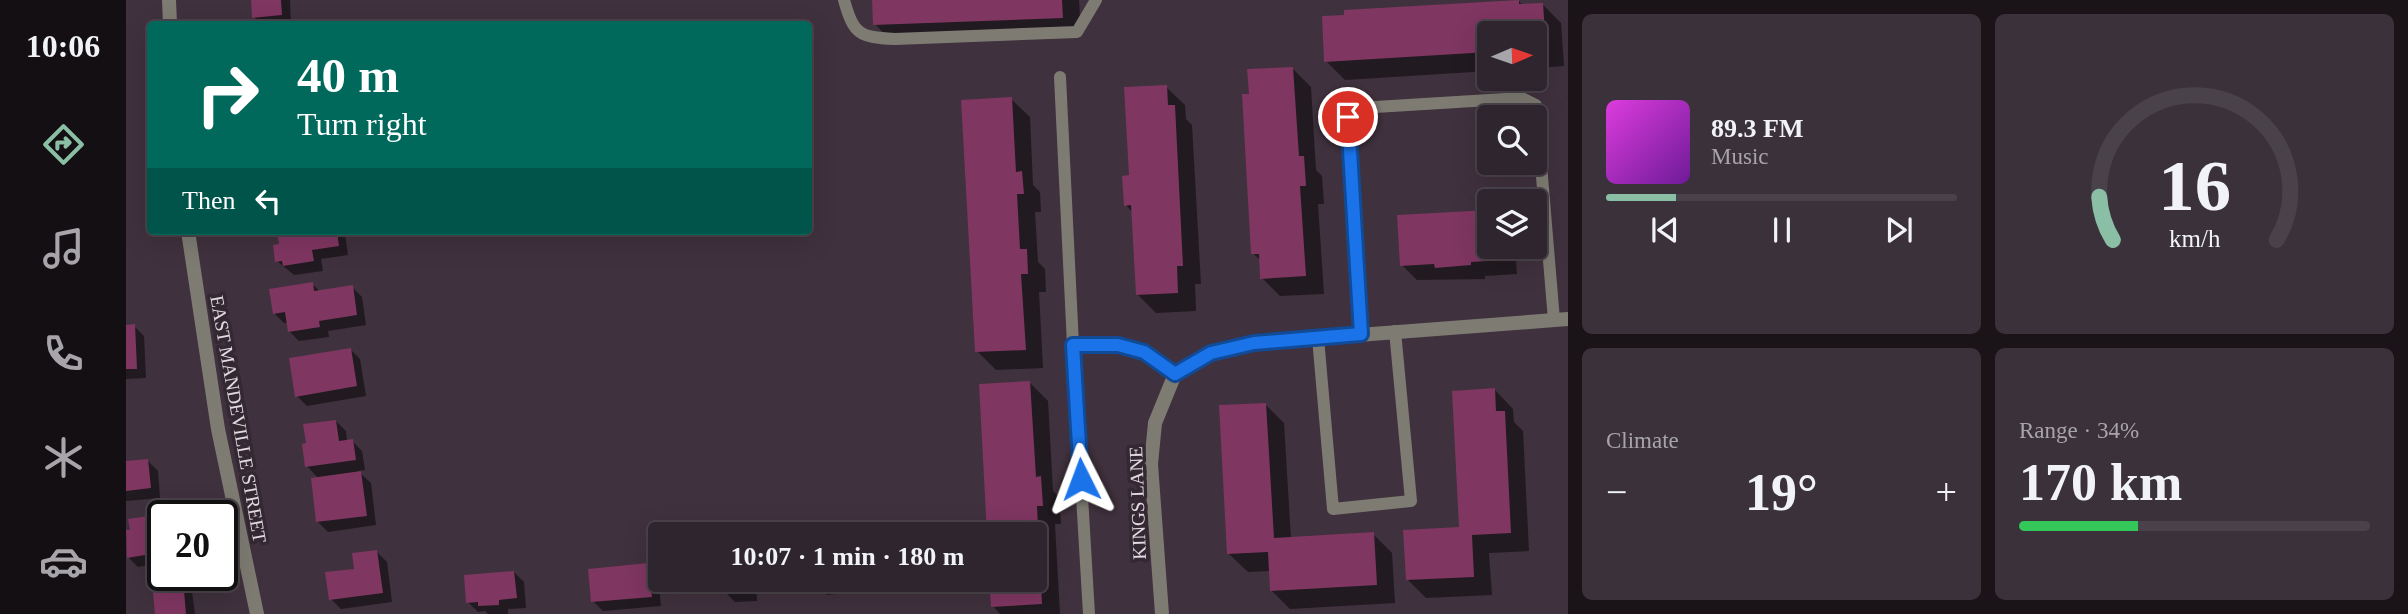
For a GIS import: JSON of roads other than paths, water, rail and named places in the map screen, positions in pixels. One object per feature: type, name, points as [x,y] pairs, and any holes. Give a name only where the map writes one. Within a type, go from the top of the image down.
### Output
[{"type":"street","points":[[169,0],[170,21]]},
{"type":"street","name":"EAST MANDEVILLE STREET","points":[[189,235],[218,429],[257,614]]},
{"type":"street","points":[[1175,374],[1211,353],[1254,343],[1561,320]]},
{"type":"street","name":"KINGS LANE","points":[[1162,614],[1151,464],[1155,423],[1175,374]]},
{"type":"lane","points":[[844,0],[851,24],[868,37],[895,40],[1077,32],[1096,0]]},
{"type":"lane","points":[[1060,77],[1089,614]]},
{"type":"lane","points":[[1361,334],[1348,117],[1359,108],[1522,98],[1536,105],[1561,320]]},
{"type":"lane","points":[[1318,338],[1333,509],[1411,501],[1395,331]]},
{"type":"lane","points":[[1073,345],[1118,345],[1144,352],[1175,374]]}]
